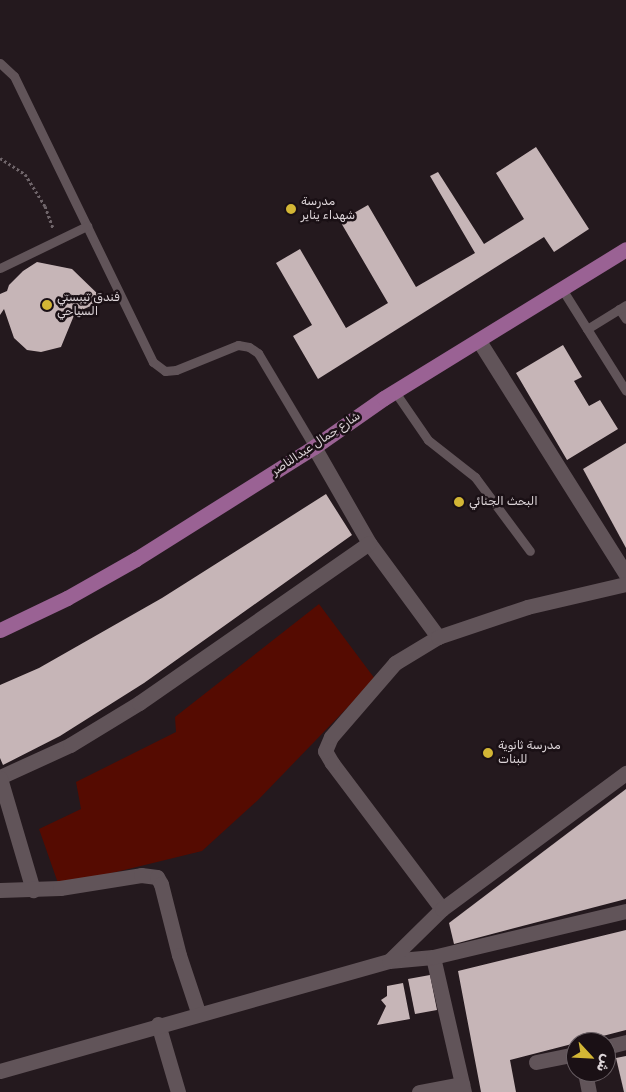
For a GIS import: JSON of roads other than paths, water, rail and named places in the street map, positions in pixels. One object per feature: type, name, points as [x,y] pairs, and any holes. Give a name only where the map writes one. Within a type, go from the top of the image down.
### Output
[{"type":"main road","name":"شارع جمال عبدالناصر","points":[[0,630],[67,598],[136,559],[314,447],[395,392],[626,249]]},
{"type":"street","points":[[479,341],[626,574]]},
{"type":"street","points":[[314,447],[369,542],[438,637]]},
{"type":"street","points":[[33,890],[0,778],[70,745],[139,703],[369,542]]},
{"type":"street","points":[[442,909],[352,793],[325,751],[331,737],[395,663],[438,637],[527,607],[626,584]]},
{"type":"street","points":[[389,961],[442,909],[626,773]]},
{"type":"street","points":[[0,890],[33,890],[141,875],[156,877],[161,884],[179,955],[198,1012]]},
{"type":"street","points":[[0,1071],[198,1012],[389,961],[433,957],[626,910]]},
{"type":"street","points":[[419,1092],[463,1088],[433,957]]},
{"type":"street","points":[[158,1024],[178,1092]]},
{"type":"street","points":[[536,1062],[566,1056]]},
{"type":"lane","points":[[0,62],[14,76],[153,362],[164,371],[176,370],[238,345],[249,347],[258,353],[314,447]]},
{"type":"lane","points":[[0,268],[87,226]]},
{"type":"lane","points":[[562,289],[626,392]]},
{"type":"lane","points":[[587,329],[623,307],[626,320]]},
{"type":"lane","points":[[395,392],[428,440],[475,477],[530,551]]},
{"type":"place","name":"مدرسة شهداء يناير","points":[[291,209]]},
{"type":"place","name":"فندق تيبستي السياحي","points":[[47,305]]},
{"type":"place","name":"البحث الجنائي","points":[[459,502]]},
{"type":"place","name":"مدرسة ثانوية للبنات","points":[[488,753]]}]
